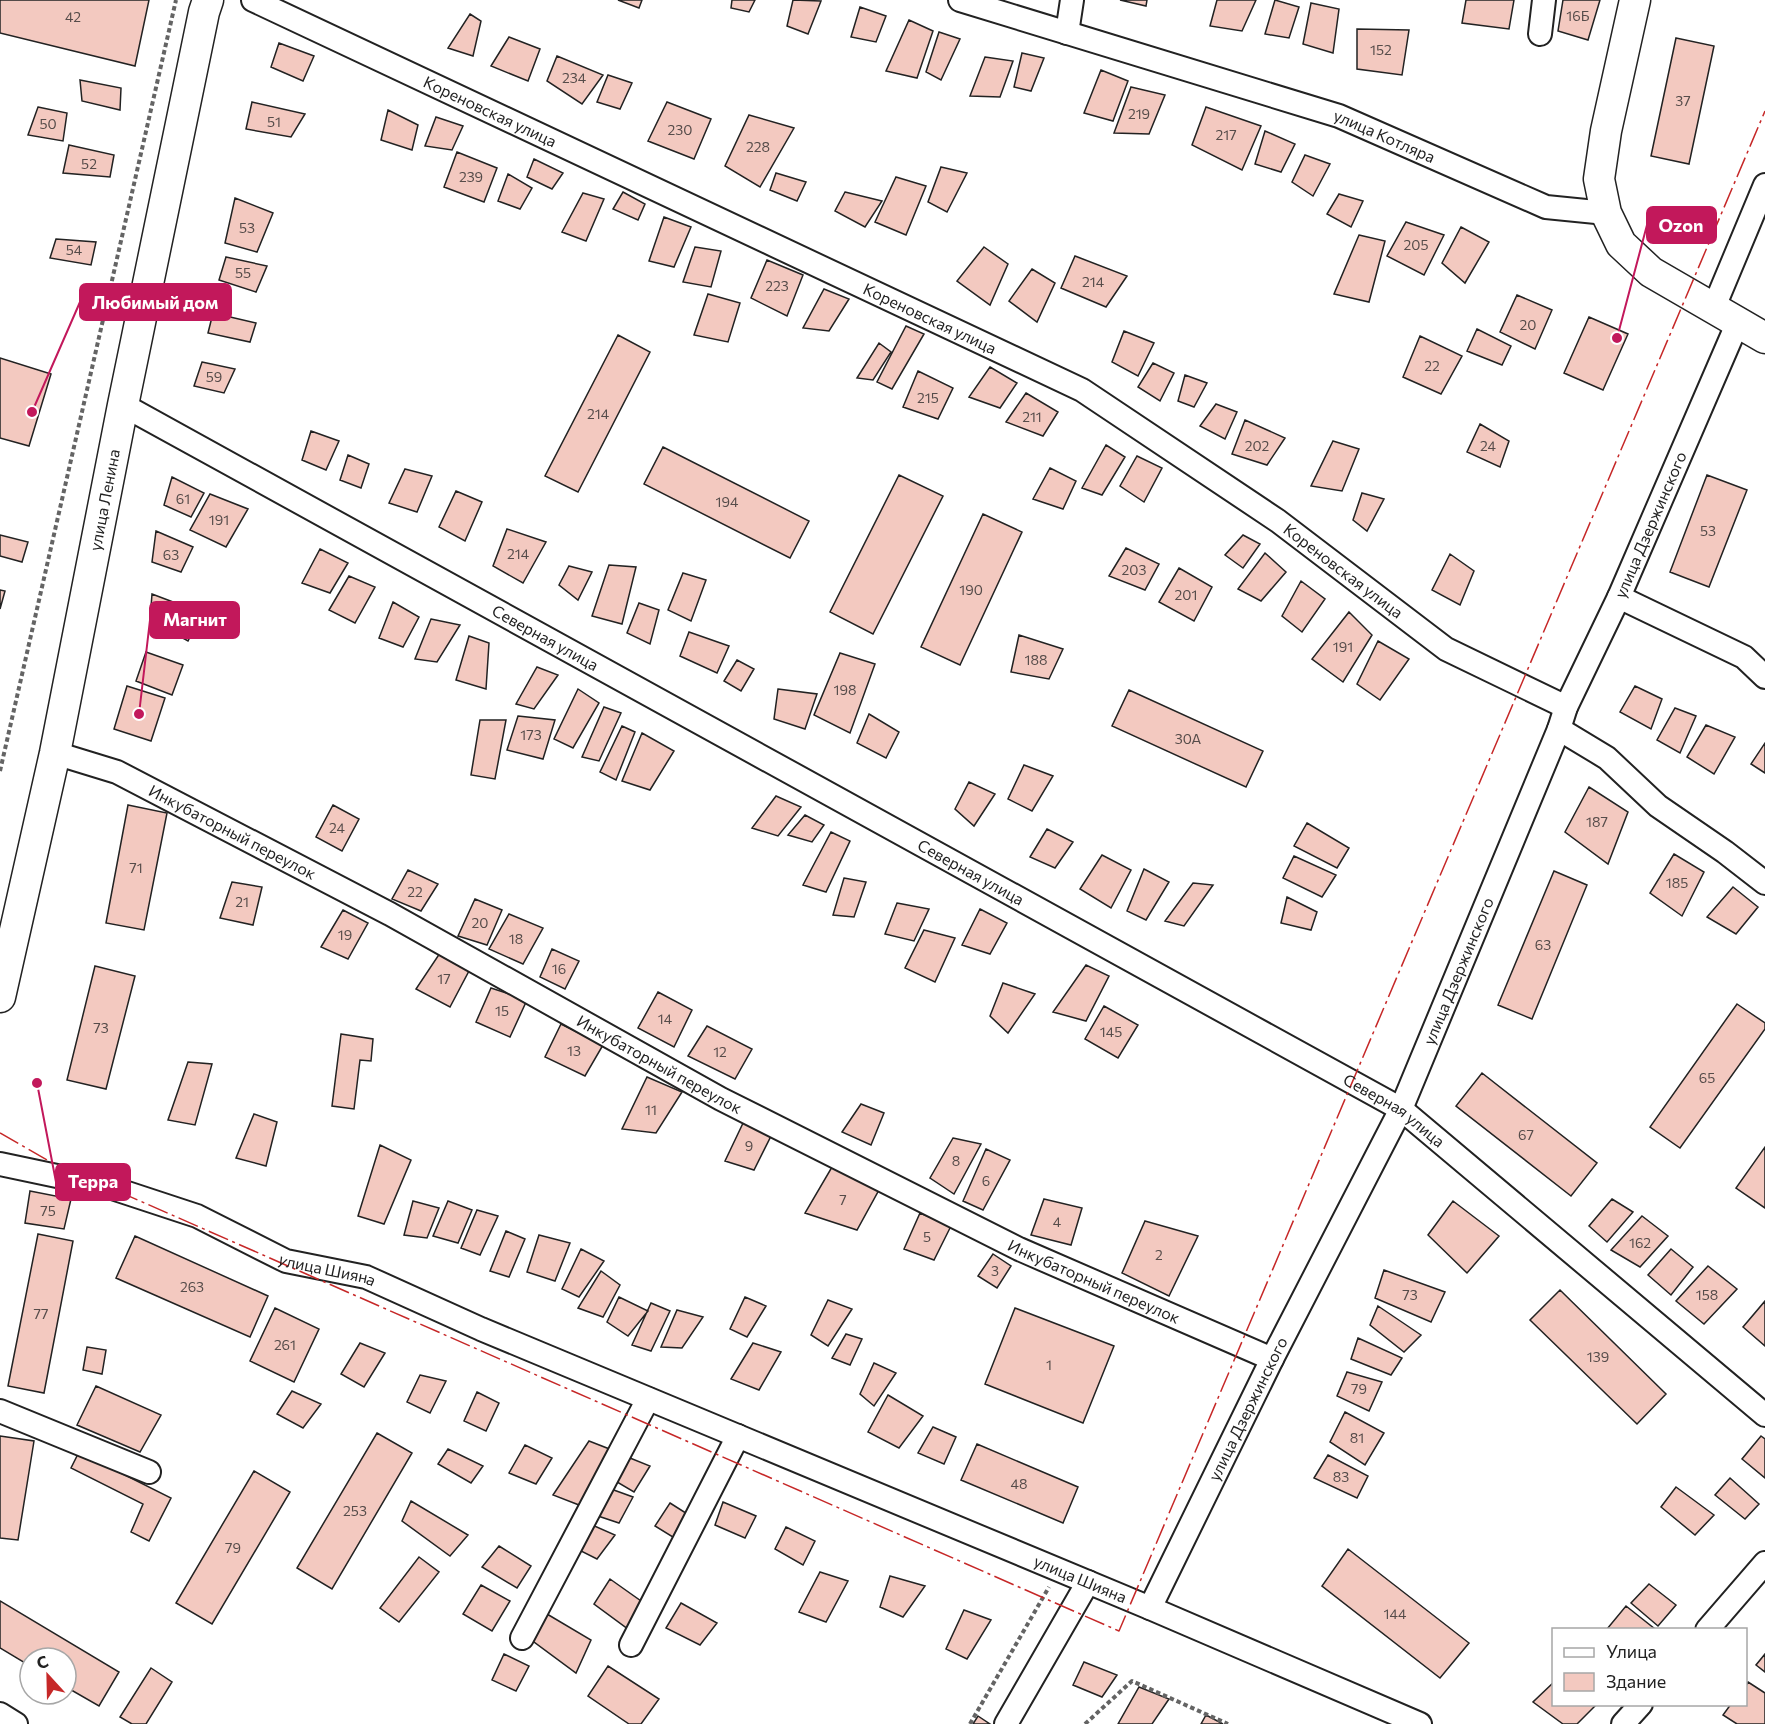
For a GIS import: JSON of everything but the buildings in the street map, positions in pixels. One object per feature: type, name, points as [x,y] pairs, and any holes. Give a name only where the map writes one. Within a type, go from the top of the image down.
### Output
[{"type":"main road","name":"улица Ленина","points":[[0,998],[56,753],[123,405],[208,0]]},
{"type":"main road","points":[[1635,0],[1606,132],[1599,179],[1606,213],[1621,244],[1651,272],[1765,338]]},
{"type":"street","name":"Кореновская улица","points":[[254,0],[1082,390],[1278,521],[1446,649],[1566,707]]},
{"type":"street","name":"улица Котляра","points":[[960,0],[1339,116],[1546,207],[1606,213]]},
{"type":"street","points":[[1067,33],[1072,0]]},
{"type":"street","points":[[1540,34],[1544,0]]},
{"type":"street","name":"улица Дзержинского","points":[[1150,1608],[1272,1359],[1401,1109],[1559,729],[1566,707],[1619,597],[1726,315],[1765,185]]},
{"type":"street","name":"Северная улица","points":[[123,405],[1401,1109],[1765,1415]]},
{"type":"street","points":[[1619,597],[1744,657],[1765,677]]},
{"type":"street","points":[[1559,729],[1607,758],[1658,806],[1725,852],[1765,884]]},
{"type":"street","name":"Инкубаторный переулок","points":[[56,753],[117,772],[390,914],[721,1099],[1019,1249],[1272,1359]]},
{"type":"street","name":"улица Шияна","points":[[0,1164],[109,1187],[197,1216],[286,1261],[366,1277],[481,1329],[1150,1608],[1420,1724]]},
{"type":"street","points":[[522,1638],[648,1399]]},
{"type":"street","points":[[0,1411],[149,1472]]},
{"type":"street","points":[[631,1645],[738,1436]]},
{"type":"street","points":[[1708,1628],[1765,1563]]},
{"type":"street","points":[[1006,1724],[1088,1582]]},
{"type":"street","points":[[1623,1724],[1639,1706]]},
{"type":"street","points":[[0,1714],[16,1724]]},
{"type":"path","points":[[0,771],[177,0]]},
{"type":"path","points":[[970,1724],[1053,1581]]},
{"type":"path","points":[[1085,1724],[1131,1681],[1228,1724]]},
{"type":"power","points":[[0,1133],[49,1161],[1119,1631],[1765,111]]},
{"type":"place","name":"Ozon","points":[[1617,338]]},
{"type":"place","name":"Любимый дом","points":[[32,412]]},
{"type":"place","name":"Магнит","points":[[139,714]]},
{"type":"place","name":"Терра","points":[[37,1083]]}]
